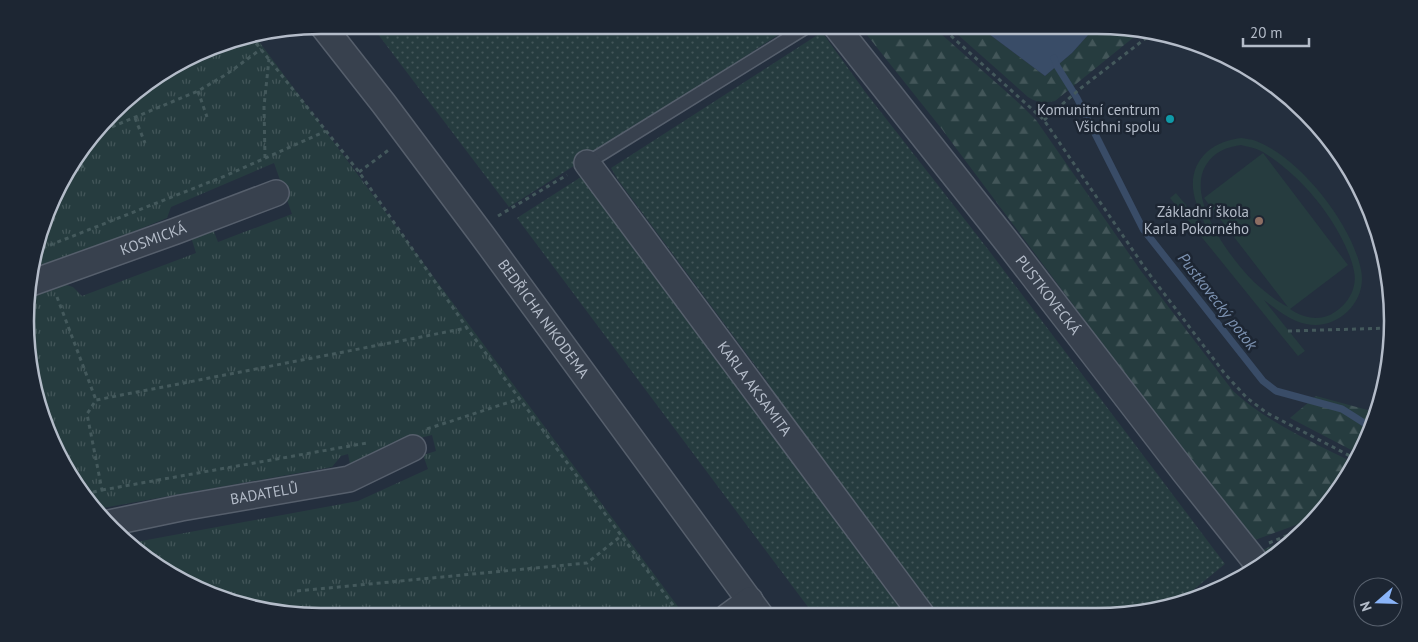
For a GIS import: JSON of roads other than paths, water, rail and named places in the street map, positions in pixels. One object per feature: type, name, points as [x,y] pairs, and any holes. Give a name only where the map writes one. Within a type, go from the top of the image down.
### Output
[{"type":"street","name":"BEDŘICHA NIKODEMA","points":[[329,34],[471,220],[755,608]]},
{"type":"street","name":"PUSTKOVECKÁ","points":[[842,34],[1007,242],[1184,473],[1255,561]]},
{"type":"street","name":"KARLA AKSAMITA","points":[[587,163],[917,608]]},
{"type":"street","name":"KOSMICKÁ","points":[[40,280],[276,193]]},
{"type":"street","name":"BADATELŮ","points":[[116,522],[181,508],[349,479],[420,439]]},
{"type":"lane","points":[[587,163],[795,34]]},
{"type":"water","points":[[989,34],[1089,34],[1072,53],[1045,76]]},
{"type":"waterway","name":"Pustkovecký potok","points":[[1054,58],[1077,98],[1143,229],[1263,381],[1276,391],[1342,409],[1365,424]]},
{"type":"place","name":"Komunitní centrum Všichni spolu","points":[[1170,119]]},
{"type":"place","name":"Základní škola Karla Pokorného","points":[[1259,221]]}]
